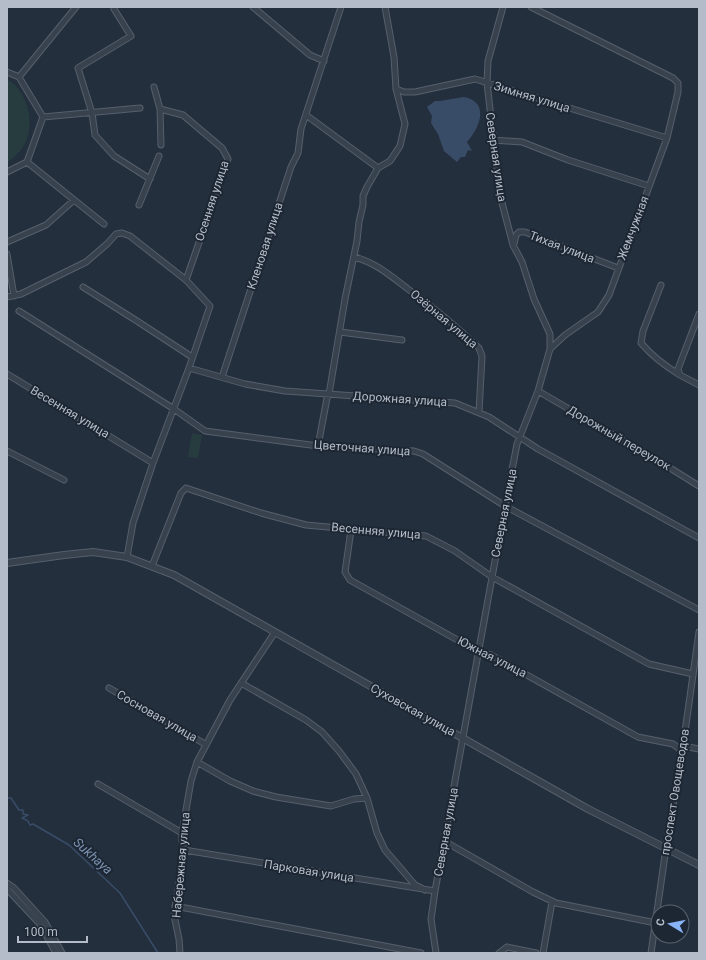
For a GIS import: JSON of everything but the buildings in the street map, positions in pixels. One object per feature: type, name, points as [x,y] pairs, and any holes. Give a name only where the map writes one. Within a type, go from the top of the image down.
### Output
[{"type":"street","points":[[19,77],[76,7]]},
{"type":"street","points":[[253,7],[310,55],[324,61]]},
{"type":"street","name":"Кленовая улица","points":[[222,377],[291,167],[298,152],[301,129],[341,7]]},
{"type":"street","points":[[318,446],[354,257],[363,205],[363,196],[378,168],[390,161],[400,146],[406,124],[396,89],[394,57],[385,7]]},
{"type":"street","name":"Северная улица","points":[[436,953],[431,919],[435,891],[505,506],[517,444],[538,391],[550,349],[550,334],[534,299],[522,262],[513,245],[500,195],[487,83],[488,61],[503,7]]},
{"type":"street","name":"Жемчужная","points":[[531,7],[672,78],[678,83],[678,92],[667,138],[609,294],[598,312],[565,335],[550,349]]},
{"type":"street","points":[[114,9],[131,36],[78,68],[92,113],[95,135],[114,156],[150,179]]},
{"type":"street","points":[[7,72],[19,77],[43,117]]},
{"type":"street","name":"Зимняя улица","points":[[396,89],[404,92],[415,92],[475,79],[667,138]]},
{"type":"street","points":[[154,87],[160,109],[160,146]]},
{"type":"street","points":[[43,117],[140,108]]},
{"type":"street","name":"Осенняя улица","points":[[160,109],[183,115],[222,148],[228,159],[186,280]]},
{"type":"street","points":[[306,115],[378,168]]},
{"type":"street","points":[[7,172],[27,162],[43,117]]},
{"type":"street","points":[[493,140],[522,142],[568,160],[649,186]]},
{"type":"street","points":[[139,205],[160,156]]},
{"type":"street","points":[[27,162],[104,224]]},
{"type":"street","points":[[7,242],[46,225],[74,200]]},
{"type":"street","name":"Тихая улица","points":[[513,245],[519,232],[525,232],[618,268]]},
{"type":"street","points":[[7,297],[14,296],[56,278],[86,262],[116,234],[122,233],[130,236],[186,280],[210,306],[189,368],[153,463],[133,523],[127,556]]},
{"type":"street","points":[[7,254],[14,296]]},
{"type":"street","name":"Озёрная улица","points":[[354,257],[366,260],[379,267],[426,302],[479,348],[482,356],[479,412]]},
{"type":"street","points":[[661,285],[643,331],[641,342],[649,352],[667,368],[699,386]]},
{"type":"street","points":[[83,287],[192,358]]},
{"type":"street","name":"Цветочная улица","points":[[19,311],[174,409],[205,431],[318,446],[414,452],[423,454],[505,506],[699,610]]},
{"type":"street","points":[[680,375],[678,370],[699,314]]},
{"type":"street","points":[[340,332],[402,340]]},
{"type":"street","name":"Дорожная улица","points":[[189,368],[246,384],[279,390],[454,403],[479,412],[538,449],[699,538]]},
{"type":"street","name":"Весенняя улица","points":[[7,374],[153,463]]},
{"type":"street","name":"Дорожный переулок","points":[[538,391],[699,486]]},
{"type":"street","points":[[7,450],[64,480]]},
{"type":"street","name":"Весенняя улица","points":[[152,566],[181,493],[186,488],[261,514],[306,525],[426,536],[455,551],[492,577],[649,664],[693,674]]},
{"type":"street","name":"Южная улица","points":[[351,530],[345,572],[350,580],[479,652],[491,655],[638,737],[673,744],[682,749],[699,749]]},
{"type":"street","name":"Суховская улица","points":[[7,563],[93,552],[127,556],[174,575],[588,809],[699,865]]},
{"type":"street","name":"Набережная улица","points":[[180,953],[174,915],[184,850],[182,833],[191,781],[197,762],[230,700],[275,632]]},
{"type":"street","name":"проспект Овощеводов","points":[[659,904],[699,632]]},
{"type":"street","points":[[241,683],[306,720],[322,732],[339,751],[356,774],[367,798],[377,833],[385,850],[414,885],[425,890]]},
{"type":"street","name":"Сосновая улица","points":[[108,688],[206,744]]},
{"type":"street","points":[[197,762],[230,781],[253,791],[276,797],[331,806],[354,799],[367,798]]},
{"type":"street","points":[[98,784],[182,833]]},
{"type":"street","points":[[444,842],[552,902],[650,922]]},
{"type":"street","name":"Парковая улица","points":[[184,850],[435,891]]},
{"type":"street","points":[[7,883],[14,888],[45,922],[62,953]]},
{"type":"street","points":[[7,889],[40,924],[56,953]]},
{"type":"street","points":[[543,953],[552,902]]},
{"type":"street","points":[[175,906],[422,953]]},
{"type":"street","points":[[499,953],[506,947],[536,953]]},
{"type":"green space","points":[[7,79],[15,85],[26,102],[30,122],[29,132],[21,150],[7,163]]},
{"type":"green space","points":[[192,433],[202,435],[198,458],[188,457]]},
{"type":"water","points":[[464,97],[477,104],[480,110],[480,116],[476,130],[467,142],[472,151],[468,150],[465,157],[461,157],[457,162],[444,151],[438,134],[431,123],[432,116],[427,107],[435,101]]},
{"type":"waterway","name":"Sukhaya","points":[[7,798],[11,798],[19,810],[23,810],[23,814],[28,815],[22,818],[28,821],[30,825],[33,824],[69,845],[120,893],[158,953]]}]
